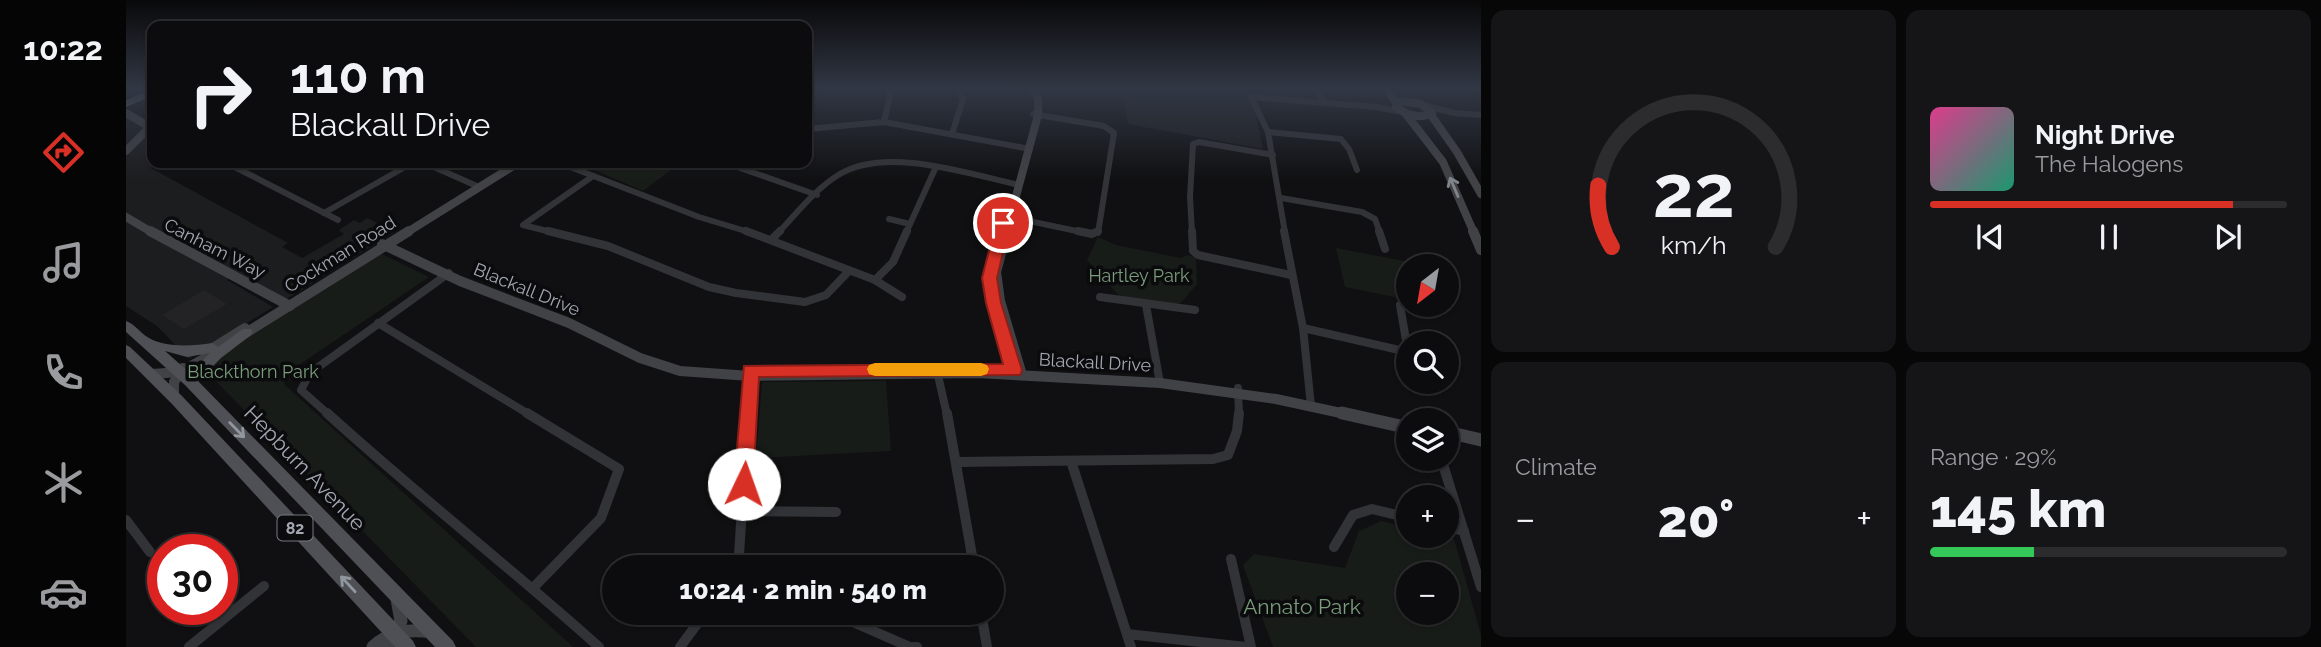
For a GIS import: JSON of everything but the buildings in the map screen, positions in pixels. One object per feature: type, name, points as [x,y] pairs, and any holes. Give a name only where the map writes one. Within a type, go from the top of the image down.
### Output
[{"type":"main road","points":[[1018,373],[997,281],[998,263],[1016,184],[1035,119]]},
{"type":"main road","points":[[1410,119],[1443,162],[1481,250]]},
{"type":"main road","points":[[1435,119],[1481,194]]},
{"type":"main road","points":[[126,153],[147,130]]},
{"type":"main road","points":[[126,153],[147,138]]},
{"type":"main road","name":"Cockman Road","points":[[247,332],[504,168]]},
{"type":"main road","name":"Cockman Road","points":[[477,186],[509,168]]},
{"type":"main road","name":"Canham Way","points":[[126,217],[158,237],[229,270],[284,307]]},
{"type":"main road","name":"Canham Way","points":[[126,224],[170,250],[228,276],[284,307]]},
{"type":"main road","name":"Blackall Drive","points":[[387,243],[650,362],[695,373],[937,371],[1160,380],[1238,390],[1396,419]]},
{"type":"main road","name":"Cockman Road","points":[[185,377],[212,348],[284,307]]},
{"type":"main road","name":"Hepburn Avenue","points":[[126,325],[185,377],[447,647]]},
{"type":"main road","points":[[174,397],[174,382],[247,332]]},
{"type":"main road","points":[[148,342],[187,352],[212,348]]},
{"type":"main road","name":"82","points":[[126,349],[174,397],[396,642]]},
{"type":"main road","points":[[152,374],[185,377]]},
{"type":"main road","name":"Blackall Drive","points":[[1311,403],[1396,425]]},
{"type":"main road","points":[[1459,435],[1481,440]]},
{"type":"main road","points":[[1459,440],[1481,445]]},
{"type":"main road","points":[[395,593],[401,614],[396,642]]},
{"type":"main road","points":[[373,647],[396,642],[413,630],[434,633]]},
{"type":"street","points":[[952,134],[957,119]]},
{"type":"street","points":[[1008,216],[1098,233],[1114,132],[1104,125],[1065,119]]},
{"type":"street","points":[[1262,119],[1268,132],[1281,198],[1291,275],[1303,328],[1311,403]]},
{"type":"street","points":[[812,128],[884,122],[1027,148]]},
{"type":"street","points":[[1268,132],[1341,139],[1349,149],[1357,170]]},
{"type":"street","points":[[1273,155],[1199,142],[1193,144],[1190,197],[1193,251],[1198,255],[1291,275]]},
{"type":"street","points":[[772,239],[843,172],[860,164],[895,161],[1016,184]]},
{"type":"street","points":[[238,168],[338,220]]},
{"type":"street","points":[[324,213],[403,168]]},
{"type":"street","points":[[436,168],[477,186]]},
{"type":"street","points":[[573,168],[699,217],[772,239],[875,280],[902,296]]},
{"type":"street","points":[[740,168],[817,195]]},
{"type":"street","points":[[875,280],[893,262],[935,169]]},
{"type":"street","points":[[593,176],[523,226],[608,246],[709,287],[736,293],[806,302],[826,295],[849,271]]},
{"type":"street","points":[[1281,198],[1362,212],[1375,219],[1385,249]]},
{"type":"street","points":[[889,219],[910,224]]},
{"type":"street","points":[[449,273],[310,373],[301,390],[406,485],[533,588],[599,647]]},
{"type":"street","points":[[1100,297],[1195,310]]},
{"type":"street","points":[[1146,305],[1160,380]]},
{"type":"street","points":[[1303,328],[1408,352],[1403,317]]},
{"type":"street","points":[[379,323],[619,469],[601,518],[533,588]]},
{"type":"street","points":[[937,371],[957,462],[972,555]]},
{"type":"street","points":[[739,555],[750,373]]},
{"type":"street","points":[[957,462],[1205,461],[1227,455],[1238,427],[1238,390]]},
{"type":"street","points":[[1071,461],[1131,647]]},
{"type":"street","points":[[1445,471],[1481,587]]},
{"type":"street","points":[[1334,547],[1353,515],[1372,509],[1396,515]]},
{"type":"street","points":[[742,511],[836,512]]},
{"type":"street","points":[[126,520],[147,548]]},
{"type":"street","points":[[1459,530],[1464,531]]},
{"type":"street","points":[[1127,634],[1248,647],[1230,559]]},
{"type":"street","points":[[189,647],[264,586]]},
{"type":"street","points":[[680,647],[696,625]]},
{"type":"street","points":[[860,625],[910,647],[916,647]]},
{"type":"street","points":[[983,625],[987,647]]},
{"type":"shaded area","points":[[126,119],[147,123],[147,168],[288,243],[282,247],[302,258],[344,234],[339,230],[354,220],[360,223],[367,218],[395,232],[285,300],[238,272],[227,280],[273,307],[189,359],[157,326],[126,306]]},
{"type":"shaded area","points":[[1127,119],[1257,119],[1263,149],[1128,124]]},
{"type":"green space","points":[[590,168],[673,168],[643,191]]},
{"type":"green space","name":"Hartley Park","points":[[1098,237],[1116,245],[1181,258],[1188,255],[1196,257],[1197,284],[1180,304],[1121,298],[1087,260]]},
{"type":"green space","points":[[1336,248],[1396,259],[1396,297],[1345,287]]},
{"type":"green space","name":"Blackthorn Park","points":[[380,253],[429,277],[287,373],[284,384],[573,647],[476,647],[201,366]]},
{"type":"green space","points":[[886,381],[891,451],[756,458],[762,382]]},
{"type":"green space","name":"Annato Park","points":[[1381,521],[1396,525],[1396,548],[1457,548],[1481,635],[1481,647],[1273,647],[1243,565],[1254,554],[1345,568],[1359,531]]},
{"type":"slow traffic","points":[[875,369],[981,369]]},
{"type":"route","points":[[744,484],[750,371],[1014,370],[994,303],[990,278],[1003,223]]}]
